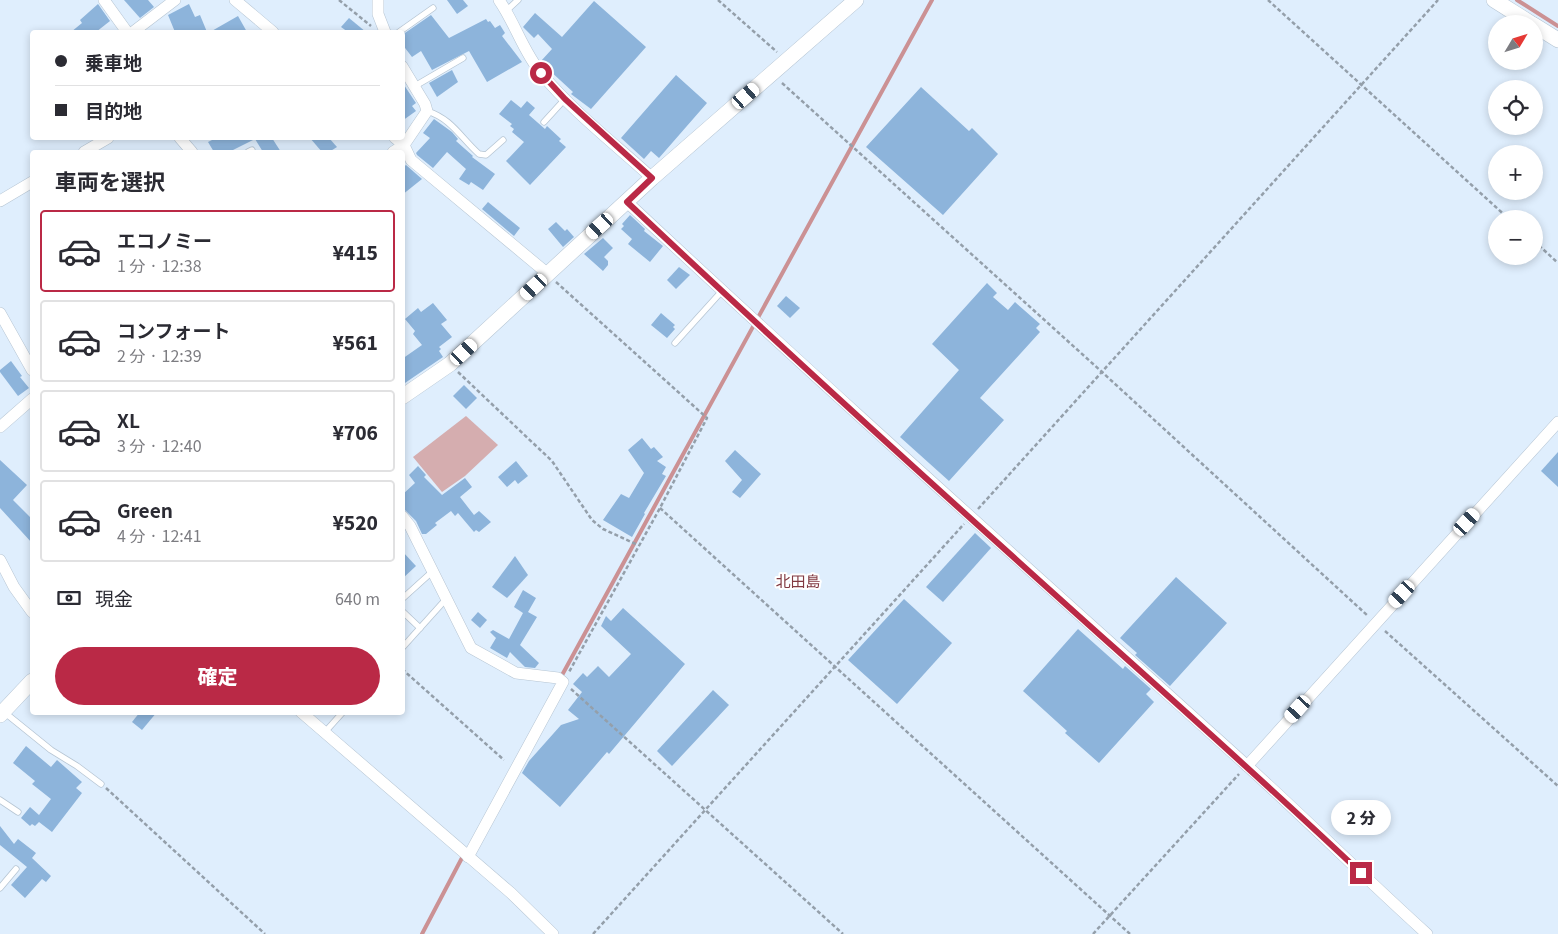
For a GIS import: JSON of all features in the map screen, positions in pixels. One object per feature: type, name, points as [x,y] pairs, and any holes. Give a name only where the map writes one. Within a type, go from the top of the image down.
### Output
[{"type":"street","points":[[104,0],[126,30]]},
{"type":"street","points":[[136,30],[175,0]]},
{"type":"street","points":[[235,0],[271,30]]},
{"type":"street","points":[[378,0],[378,14],[385,30]]},
{"type":"street","points":[[499,0],[530,57],[541,73],[565,99],[652,178]]},
{"type":"street","points":[[405,395],[450,364],[652,178],[856,0]]},
{"type":"street","points":[[1494,0],[1518,15]]},
{"type":"street","points":[[1543,30],[1558,40]]},
{"type":"street","points":[[396,150],[404,145],[426,111],[425,104],[405,71]]},
{"type":"street","points":[[87,150],[105,140]]},
{"type":"street","points":[[182,140],[190,150]]},
{"type":"street","points":[[398,140],[404,145],[411,160],[548,274]]},
{"type":"street","points":[[0,201],[30,183]]},
{"type":"street","points":[[627,202],[970,518],[1247,766],[1427,934]]},
{"type":"street","points":[[0,313],[30,366]]},
{"type":"street","points":[[0,427],[30,403]]},
{"type":"street","points":[[1247,766],[1558,422]]},
{"type":"street","points":[[405,520],[410,526],[471,648],[516,673],[558,678],[563,682],[468,857]]},
{"type":"street","points":[[0,560],[14,587],[30,609]]},
{"type":"street","points":[[2,714],[30,683]]},
{"type":"street","points":[[305,715],[511,894],[553,934]]},
{"type":"lane","points":[[506,11],[518,0]]},
{"type":"lane","points":[[401,30],[433,8]]},
{"type":"lane","points":[[415,86],[463,58]]},
{"type":"lane","points":[[544,122],[565,99]]},
{"type":"lane","points":[[426,111],[439,115],[448,122],[479,154],[486,155],[503,140]]},
{"type":"lane","points":[[675,343],[722,291]]},
{"type":"lane","points":[[405,596],[433,571]]},
{"type":"lane","points":[[405,645],[447,598]]},
{"type":"lane","points":[[405,614],[420,628]]},
{"type":"lane","points":[[2,714],[101,784]]},
{"type":"lane","points":[[325,732],[340,715]]},
{"type":"lane","points":[[0,800],[18,812]]},
{"type":"lane","points":[[0,888],[16,869]]},
{"type":"path","points":[[339,0],[370,26],[382,30]]},
{"type":"path","points":[[718,0],[786,61]]},
{"type":"path","points":[[1268,0],[1499,210]]},
{"type":"path","points":[[593,934],[1438,0]]},
{"type":"path","points":[[772,74],[1558,786]]},
{"type":"path","points":[[1543,249],[1558,263]]},
{"type":"path","points":[[548,274],[707,418],[660,508],[563,682],[843,934]]},
{"type":"path","points":[[450,364],[552,461],[592,520],[603,529],[638,545]]},
{"type":"path","points":[[660,508],[1130,934]]},
{"type":"path","points":[[405,672],[504,760]]},
{"type":"path","points":[[1093,934],[1247,766]]},
{"type":"path","points":[[101,784],[265,934]]},
{"type":"shaded area","points":[[466,416],[498,445],[465,476],[442,492],[413,457]]},
{"type":"building","points":[[124,0],[148,0],[154,7],[140,18]]},
{"type":"building","points":[[447,0],[463,0],[468,6],[457,14]]},
{"type":"building","points":[[594,1],[646,47],[591,109],[571,94],[573,92],[541,61],[552,49],[538,34],[534,38],[523,27],[535,13],[562,37]]},
{"type":"building","points":[[98,4],[110,21],[99,30],[73,30],[82,23],[80,20]]},
{"type":"building","points":[[189,4],[195,17],[200,15],[206,30],[174,30],[168,15]]},
{"type":"building","points":[[431,15],[449,38],[486,19],[495,28],[500,25],[505,33],[502,36],[522,62],[487,82],[469,51],[432,70],[421,51],[412,57],[405,48],[405,33]]},
{"type":"building","points":[[238,16],[246,30],[214,30]]},
{"type":"building","points":[[349,18],[364,30],[345,30],[341,27]]},
{"type":"building","points":[[452,70],[458,82],[437,97],[429,83]]},
{"type":"building","points":[[676,75],[707,103],[659,158],[651,151],[644,159],[621,138]]},
{"type":"building","points":[[405,86],[416,103],[412,106],[416,111],[405,119]]},
{"type":"building","points":[[921,87],[969,131],[972,128],[998,154],[943,215],[866,147]]},
{"type":"building","points":[[511,100],[521,108],[527,101],[535,108],[529,115],[545,129],[547,126],[561,139],[559,141],[566,147],[530,185],[506,161],[524,142],[512,132],[514,129],[510,126],[512,124],[499,114]]},
{"type":"building","points":[[434,119],[452,132],[458,139],[456,141],[472,157],[495,174],[483,190],[471,182],[469,185],[459,179],[466,169],[447,152],[433,168],[417,155],[416,153],[430,138],[423,133]]},
{"type":"building","points":[[212,140],[253,140],[233,150],[213,150],[208,142]]},
{"type":"building","points":[[256,140],[273,140],[280,150],[262,150]]},
{"type":"building","points":[[312,140],[331,140],[337,147],[332,150],[320,150]]},
{"type":"building","points":[[405,166],[422,179],[405,193]]},
{"type":"building","points":[[488,202],[520,228],[514,236],[482,209]]},
{"type":"building","points":[[630,215],[645,229],[644,231],[663,246],[650,262],[628,244],[632,239],[621,229],[624,226],[622,224]]},
{"type":"building","points":[[556,222],[565,231],[567,229],[574,237],[563,247],[548,229]]},
{"type":"building","points":[[603,238],[613,248],[604,257],[608,261],[608,265],[603,271],[584,254]]},
{"type":"building","points":[[679,267],[690,275],[676,289],[667,280]]},
{"type":"building","points":[[987,283],[997,293],[993,297],[1008,310],[1015,302],[1040,324],[1036,328],[1040,332],[980,398],[1004,420],[949,481],[900,437],[959,370],[932,344]]},
{"type":"building","points":[[786,296],[800,308],[790,318],[777,306]]},
{"type":"building","points":[[433,303],[447,320],[441,324],[452,337],[439,347],[443,357],[405,383],[405,357],[422,345],[413,334],[415,331],[405,319],[418,308],[421,312]]},
{"type":"building","points":[[661,313],[675,325],[673,327],[675,329],[667,338],[651,325]]},
{"type":"building","points":[[11,361],[29,388],[18,396],[0,372]]},
{"type":"building","points":[[464,385],[477,398],[466,409],[453,396]]},
{"type":"building","points":[[642,438],[651,449],[654,447],[663,457],[657,461],[666,467],[662,474],[666,476],[632,537],[603,520],[621,494],[629,498],[644,473],[628,450]]},
{"type":"building","points":[[735,450],[761,474],[740,498],[732,492],[742,480],[725,461]]},
{"type":"building","points":[[1558,452],[1558,487],[1541,471]]},
{"type":"building","points":[[0,460],[27,485],[13,500],[30,517],[30,541],[0,508]]},
{"type":"building","points":[[516,461],[528,476],[518,484],[515,480],[507,487],[498,477]]},
{"type":"building","points":[[418,466],[426,475],[424,477],[442,495],[465,478],[472,487],[460,497],[474,515],[479,511],[491,522],[479,532],[476,530],[474,532],[458,513],[455,516],[451,511],[435,523],[437,525],[426,534],[422,534],[416,521],[405,510],[405,492],[415,483],[409,475]]},
{"type":"building","points":[[975,533],[991,548],[943,602],[926,587]]},
{"type":"building","points":[[405,554],[416,566],[405,576]]},
{"type":"building","points":[[515,556],[528,575],[507,598],[492,587]]},
{"type":"building","points":[[1176,577],[1227,623],[1170,686],[1135,655],[1137,653],[1120,638]]},
{"type":"building","points":[[523,590],[536,598],[528,612],[537,617],[520,645],[539,663],[535,668],[525,667],[510,652],[507,658],[490,648],[496,638],[490,632],[493,630],[509,639],[523,613],[514,607]]},
{"type":"building","points":[[904,599],[952,643],[897,704],[848,660]]},
{"type":"building","points":[[623,608],[685,664],[609,754],[607,752],[560,807],[522,773],[529,761],[561,725],[579,719],[568,710],[582,692],[573,684],[583,673],[587,677],[598,666],[609,677],[631,654],[601,626],[606,616],[611,621]]},
{"type":"building","points":[[478,612],[487,620],[480,628],[471,620]]},
{"type":"building","points":[[1078,629],[1123,669],[1125,666],[1151,689],[1146,694],[1154,702],[1099,763],[1065,733],[1067,731],[1023,691]]},
{"type":"building","points":[[713,690],[729,705],[672,766],[657,751]]},
{"type":"building","points":[[138,715],[154,715],[142,730],[132,722]]},
{"type":"building","points":[[26,746],[51,767],[57,760],[82,782],[76,788],[82,793],[52,832],[39,822],[35,826],[32,824],[30,826],[21,818],[30,807],[39,815],[51,799],[32,784],[35,781],[13,763]]},
{"type":"building","points":[[0,826],[14,844],[18,839],[36,853],[32,858],[51,876],[46,882],[42,879],[25,898],[11,885],[27,867],[0,845]]},
{"type":"waterway","points":[[561,677],[932,0]]},
{"type":"waterway","points":[[1517,0],[1558,26]]},
{"type":"waterway","points":[[422,934],[464,854]]},
{"type":"district","name":"北田島","points":[[798,580]]},
{"type":"route","points":[[541,73],[565,99],[652,178],[627,202],[970,518],[1247,766],[1361,873]]}]
